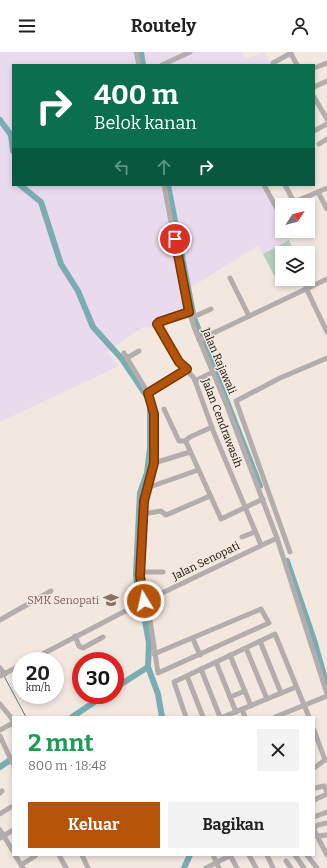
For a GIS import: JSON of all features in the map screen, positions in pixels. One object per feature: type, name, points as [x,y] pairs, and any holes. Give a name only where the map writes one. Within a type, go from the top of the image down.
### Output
[{"type":"street","points":[[136,52],[139,64]]},
{"type":"street","points":[[164,64],[190,52]]},
{"type":"street","points":[[273,63],[291,53],[296,64]]},
{"type":"street","points":[[315,68],[327,63]]},
{"type":"street","points":[[315,87],[327,81]]},
{"type":"street","points":[[315,99],[327,119]]},
{"type":"street","points":[[315,130],[327,124]]},
{"type":"street","points":[[319,144],[327,139]]},
{"type":"street","name":"Jalan Rajawali","points":[[164,186],[193,315],[213,372],[277,538],[327,695]]},
{"type":"street","points":[[265,186],[275,205]]},
{"type":"street","points":[[286,186],[292,198]]},
{"type":"street","points":[[304,198],[327,188]]},
{"type":"street","points":[[318,192],[327,209]]},
{"type":"street","points":[[230,278],[249,316]]},
{"type":"street","points":[[202,338],[327,279]]},
{"type":"street","points":[[306,288],[327,332]]},
{"type":"street","points":[[193,315],[211,309]]},
{"type":"street","name":"Jalan Cendrawasih","points":[[193,315],[157,323],[179,362],[187,369],[195,381],[212,427],[261,546]]},
{"type":"street","points":[[127,358],[139,351]]},
{"type":"street","points":[[124,353],[148,393],[154,414],[154,463],[146,488],[140,572],[154,638],[154,654],[157,672],[159,674],[269,623],[261,609],[193,639],[154,654]]},
{"type":"street","points":[[290,552],[236,401],[273,381],[327,358]]},
{"type":"street","points":[[148,393],[187,369]]},
{"type":"street","points":[[195,381],[213,372]]},
{"type":"street","points":[[164,409],[179,441],[185,441],[190,437],[212,427]]},
{"type":"street","points":[[185,441],[222,519],[263,499]]},
{"type":"street","points":[[154,463],[190,452]]},
{"type":"street","points":[[146,488],[198,470]]},
{"type":"street","points":[[143,514],[162,511],[166,515],[210,496]]},
{"type":"street","points":[[242,537],[255,532]]},
{"type":"street","name":"Jalan Senopati","points":[[48,652],[75,636],[145,601],[277,538]]},
{"type":"street","points":[[140,572],[163,572]]},
{"type":"street","points":[[0,620],[51,591]]},
{"type":"street","points":[[186,716],[173,683],[275,635],[309,716]]},
{"type":"street","points":[[75,636],[79,646],[83,648],[103,637]]},
{"type":"street","points":[[193,639],[200,655]]},
{"type":"street","points":[[260,641],[281,693]]},
{"type":"street","points":[[246,648],[267,699]]},
{"type":"street","points":[[230,655],[251,706]]},
{"type":"street","points":[[216,662],[236,712]]},
{"type":"street","points":[[0,668],[3,675],[12,670]]},
{"type":"street","points":[[201,669],[221,716]]},
{"type":"street","points":[[187,676],[203,716]]},
{"type":"street","points":[[224,716],[296,687]]},
{"type":"street","points":[[230,697],[245,691]]},
{"type":"street","points":[[286,716],[327,695]]},
{"type":"street","points":[[279,716],[327,699]]},
{"type":"street","points":[[1,707],[12,720]]},
{"type":"street","points":[[242,709],[245,716]]},
{"type":"street","points":[[0,730],[12,722]]},
{"type":"street","points":[[315,733],[325,760],[315,767]]},
{"type":"street","points":[[0,736],[11,760]]},
{"type":"street","points":[[315,788],[324,786],[327,793],[315,799]]},
{"type":"street","points":[[0,814],[11,807]]},
{"type":"street","points":[[315,817],[327,812]]},
{"type":"street","points":[[315,829],[327,823]]},
{"type":"street","points":[[0,830],[2,837],[12,849]]},
{"type":"street","points":[[2,837],[12,831]]},
{"type":"street","points":[[315,831],[327,855]]},
{"type":"street","points":[[317,836],[327,835]]},
{"type":"street","points":[[16,856],[22,866],[35,856]]},
{"type":"street","points":[[60,856],[66,868]]},
{"type":"street","points":[[82,856],[88,868]]},
{"type":"street","points":[[213,856],[219,868]]},
{"type":"street","points":[[206,868],[229,856]]},
{"type":"street","points":[[231,856],[237,868]]},
{"type":"street","points":[[249,856],[256,868]]},
{"type":"street","points":[[267,856],[273,868]]},
{"type":"street","points":[[296,856],[304,868]]},
{"type":"street","points":[[308,856],[317,868]]},
{"type":"street","points":[[286,862],[291,868]]},
{"type":"shaded area","points":[[0,52],[242,52],[246,59],[264,52],[270,64],[12,64],[12,186],[263,186],[275,209],[275,238],[291,239],[275,246],[275,248],[263,254],[258,246],[185,291],[189,310],[155,323],[157,328],[143,327],[107,352],[119,366],[0,422]]},
{"type":"green space","points":[[289,240],[292,246],[278,246]]},
{"type":"green space","points":[[275,248],[275,277],[263,254]]},
{"type":"waterway","points":[[141,52],[143,64]]},
{"type":"waterway","points":[[0,120],[11,135],[12,143]]},
{"type":"waterway","points":[[21,186],[41,202],[61,264],[78,291],[93,327],[122,359],[150,401],[150,448],[147,473],[140,493],[136,574],[138,596],[143,610],[149,643],[148,667],[158,694],[162,716]]},
{"type":"waterway","points":[[168,186],[194,318],[260,486]]},
{"type":"waterway","points":[[287,561],[314,640],[327,686]]},
{"type":"waterway","points":[[124,682],[148,667]]},
{"type":"waterway","points":[[4,676],[25,716]]},
{"type":"waterway","points":[[74,716],[92,704]]},
{"type":"waterway","points":[[0,767],[12,759]]},
{"type":"waterway","points":[[184,868],[190,856]]},
{"type":"place","name":"SMK Senopati","points":[[111,600]]},
{"type":"route","points":[[144,601],[140,576],[144,501],[145,492],[154,463],[154,414],[153,405],[148,393],[187,369],[179,362],[157,324],[189,312],[175,239]]}]
